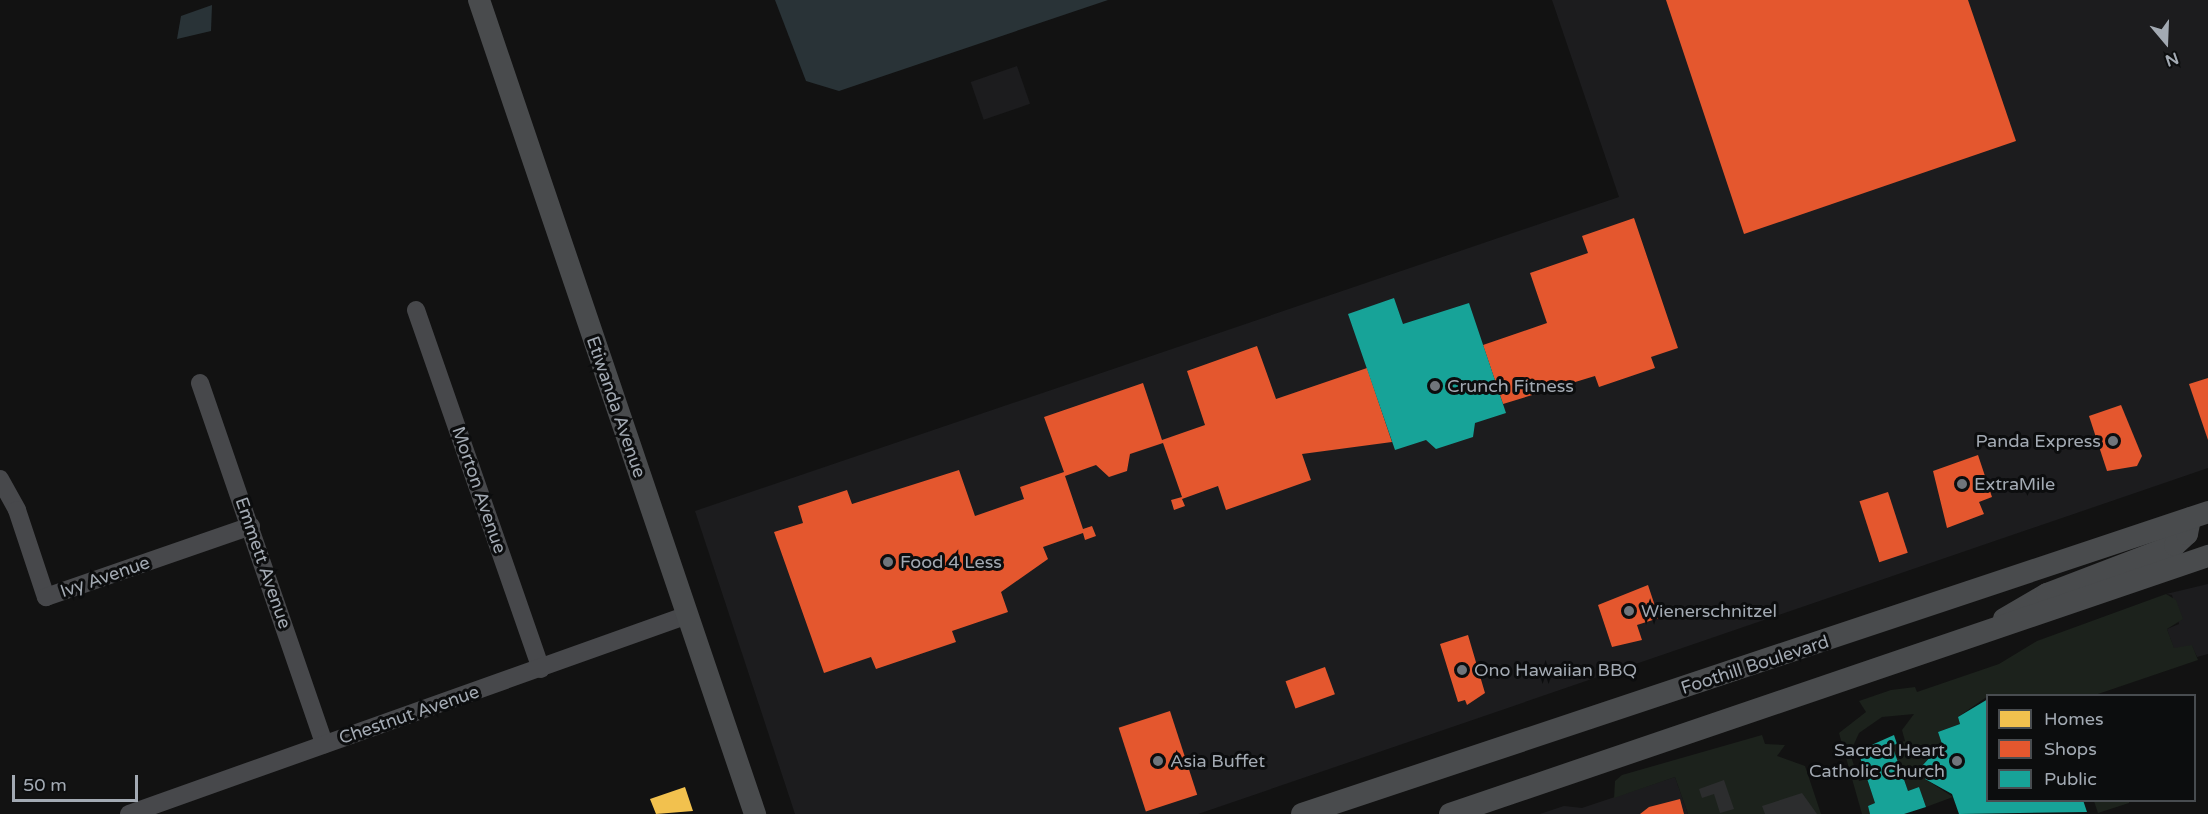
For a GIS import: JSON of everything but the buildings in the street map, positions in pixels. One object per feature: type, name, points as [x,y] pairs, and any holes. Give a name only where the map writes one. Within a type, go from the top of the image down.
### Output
[{"type":"main road","name":"Etiwanda Avenue","points":[[479,0],[755,814]]},
{"type":"main road","points":[[1976,639],[2047,594],[2175,545],[2187,534],[2199,515]]},
{"type":"main road","name":"Foothill Boulevard","points":[[1302,814],[2199,515]]},
{"type":"main road","points":[[1450,814],[1976,639],[2208,556]]},
{"type":"street","name":"Morton Avenue","points":[[416,310],[542,669]]},
{"type":"street","name":"Emmett Avenue","points":[[200,383],[324,744]]},
{"type":"street","name":"Ivy Avenue","points":[[0,479],[17,510],[46,597],[251,526]]},
{"type":"street","name":"Chestnut Avenue","points":[[129,814],[542,669],[688,615]]},
{"type":"shaded area","points":[[775,0],[1108,0],[839,91],[806,81]]},
{"type":"shaded area","points":[[1552,0],[2208,0],[2208,468],[1198,814],[795,814],[695,511],[1619,197]]},
{"type":"shaded area","points":[[212,5],[211,31],[177,39],[181,16]]},
{"type":"shaded area","points":[[1017,66],[1030,104],[984,120],[971,82]]},
{"type":"shaded area","points":[[2208,584],[2208,654],[2197,657],[2192,646],[2174,649],[2167,629],[2179,624],[2172,595],[2166,594]]},
{"type":"shaded area","points":[[2166,594],[2176,600],[2183,619],[2167,629],[2174,648],[2192,645],[2198,660],[2098,694],[1986,694],[1986,697],[1958,717],[1960,724],[1938,732],[1945,753],[1932,755],[1922,766],[1929,773],[1925,779],[1953,797],[1926,807],[1919,787],[1908,791],[1892,745],[1905,741],[1902,730],[1914,714],[1882,717],[1859,733],[1850,753],[1859,781],[1867,779],[1875,803],[1868,806],[1870,814],[1862,814],[1839,733],[1866,712],[1859,701],[1891,690],[1915,687],[1917,692],[1999,664],[2037,641]]},
{"type":"shaded area","points":[[1762,735],[1765,744],[1785,745],[1777,756],[1805,766],[1821,814],[1688,814],[1675,777],[1614,798],[1615,781],[1622,775]]},
{"type":"shaded area","points":[[1675,777],[1688,814],[1540,814],[1564,806],[1582,808]]},
{"type":"shaded area","points":[[2094,802],[2129,802],[2129,803],[2098,813]]},
{"type":"place","name":"Crunch Fitness","points":[[1435,386]]},
{"type":"place","name":"Panda Express","points":[[2113,441]]},
{"type":"place","name":"ExtraMile","points":[[1962,484]]},
{"type":"place","name":"Food 4 Less","points":[[888,562]]},
{"type":"place","name":"Wienerschnitzel","points":[[1629,611]]},
{"type":"place","name":"Ono Hawaiian BBQ","points":[[1462,670]]},
{"type":"place","name":"Asia Buffet","points":[[1158,761]]},
{"type":"place","name":"Sacred Heart Catholic Church","points":[[1957,761]]}]
